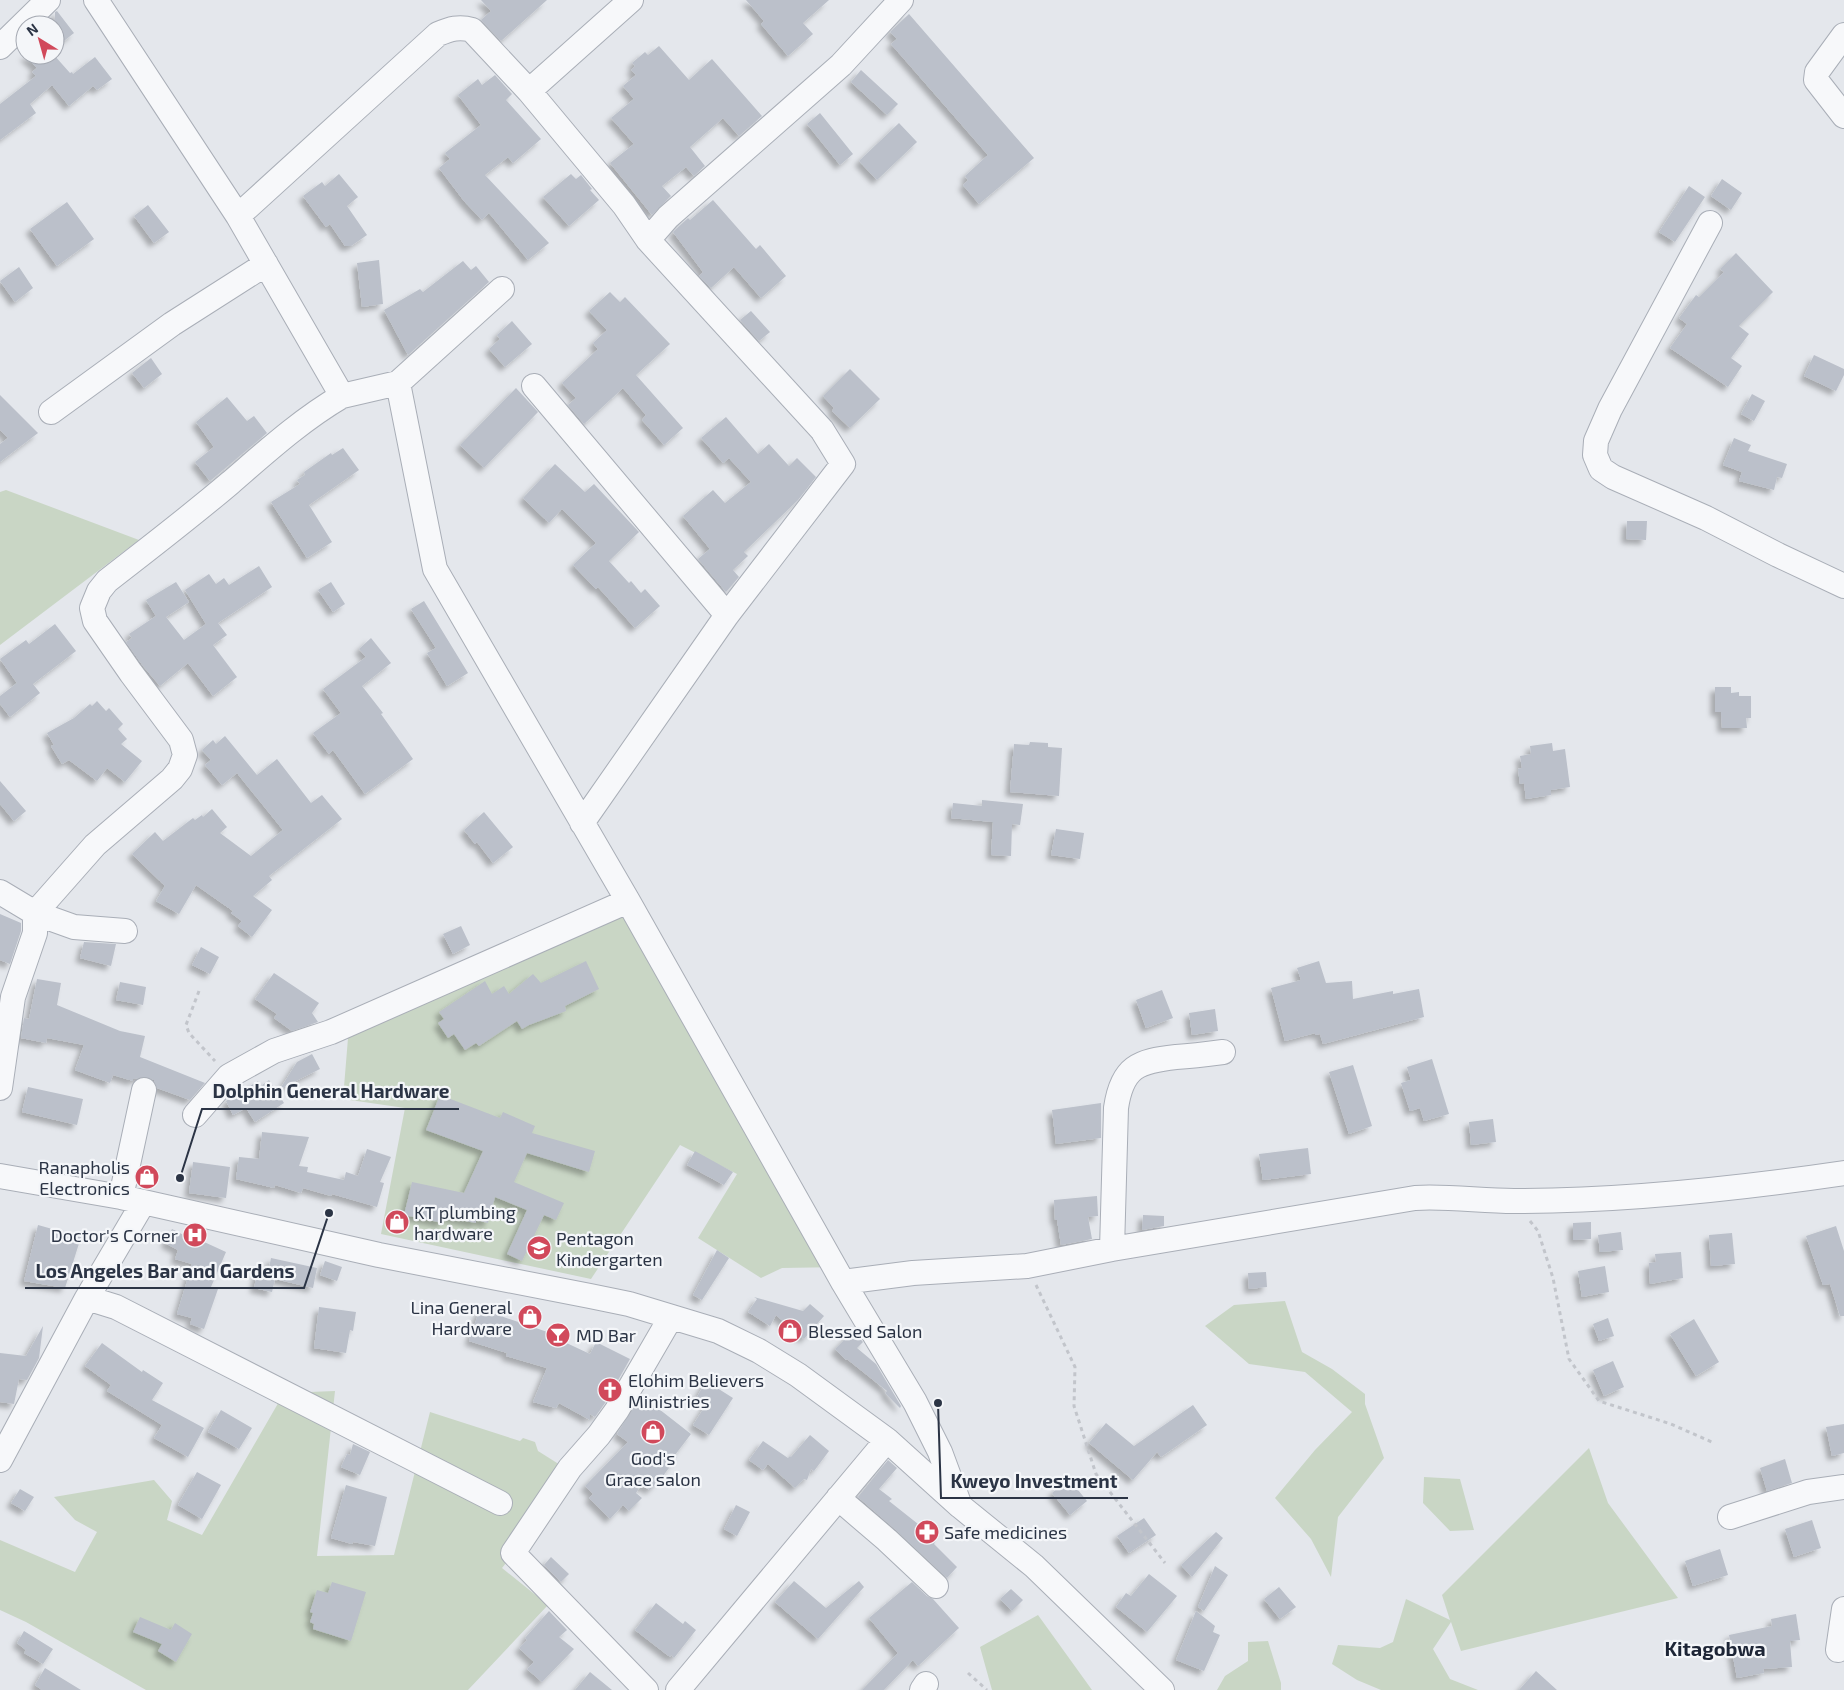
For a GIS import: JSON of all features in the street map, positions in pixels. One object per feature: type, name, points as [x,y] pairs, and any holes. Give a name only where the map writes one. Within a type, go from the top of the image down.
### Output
[{"type":"street","points":[[0,48],[48,0]]},
{"type":"street","points":[[96,0],[238,216],[342,396]]},
{"type":"street","points":[[528,92],[631,0]]},
{"type":"street","points":[[648,240],[668,217],[842,66],[901,0]]},
{"type":"street","points":[[238,216],[438,34],[450,28],[472,30],[528,92],[624,205],[648,240],[822,430],[843,464],[727,614],[582,823]]},
{"type":"street","points":[[1844,35],[1817,72],[1816,80],[1844,116]]},
{"type":"street","points":[[1710,223],[1610,409],[1596,441],[1595,455],[1601,469],[1613,477],[1706,518],[1844,586]]},
{"type":"street","points":[[52,412],[172,324],[266,264]]},
{"type":"street","points":[[0,1088],[13,997],[35,933],[35,913],[95,845],[172,779],[180,769],[185,755],[181,740],[95,621],[92,608],[98,591],[107,581],[321,408],[342,396],[398,383],[502,289]]},
{"type":"street","points":[[398,383],[435,569],[628,901],[844,1282],[927,1424],[940,1452],[960,1506]]},
{"type":"street","points":[[534,386],[727,614]]},
{"type":"street","points":[[0,892],[35,913],[74,927],[125,931]]},
{"type":"street","points":[[195,1115],[229,1076],[274,1051],[331,1032],[628,901]]},
{"type":"street","points":[[1112,1249],[1118,1091],[1126,1077],[1136,1066],[1150,1060],[1223,1052]]},
{"type":"street","points":[[0,1460],[87,1298],[132,1200],[144,1090]]},
{"type":"street","points":[[844,1282],[913,1273],[1027,1266],[1112,1249],[1415,1198],[1433,1197],[1514,1201],[1692,1193],[1844,1173]]},
{"type":"street","points":[[0,1176],[132,1200],[379,1255],[629,1304],[718,1331],[759,1351],[806,1381],[887,1440],[960,1506],[1034,1566],[1162,1690]]},
{"type":"street","points":[[87,1298],[116,1307],[500,1503]]},
{"type":"street","points":[[646,1690],[513,1553],[570,1468],[599,1435],[617,1410],[671,1318]]},
{"type":"street","points":[[678,1690],[887,1440]]},
{"type":"street","points":[[1730,1517],[1808,1492],[1844,1487]]},
{"type":"street","points":[[838,1498],[936,1586]]},
{"type":"street","points":[[1838,1650],[1844,1608]]},
{"type":"path","points":[[199,991],[186,1025],[189,1033],[229,1076]]},
{"type":"path","points":[[1514,1201],[1538,1231],[1553,1278],[1569,1359],[1599,1401],[1671,1424],[1714,1443]]},
{"type":"path","points":[[1027,1266],[1075,1367],[1074,1406],[1096,1474],[1165,1562]]},
{"type":"path","points":[[968,1673],[986,1690]]},
{"type":"green space","points":[[6,490],[139,540],[0,645],[0,492]]},
{"type":"green space","points":[[634,904],[842,1267],[782,1268],[761,1278],[698,1238],[737,1174],[680,1145],[591,1279],[381,1234],[405,1108],[343,1099],[349,1026]]},
{"type":"green space","points":[[1285,1301],[1302,1352],[1332,1369],[1365,1394],[1365,1404],[1384,1458],[1338,1517],[1331,1577],[1311,1539],[1275,1498],[1315,1450],[1352,1412],[1305,1372],[1249,1364],[1205,1326],[1234,1305]]},
{"type":"green space","points":[[335,1391],[317,1556],[394,1555],[430,1412],[520,1441],[523,1438],[535,1442],[538,1451],[565,1468],[535,1527],[502,1568],[548,1605],[468,1690],[146,1690],[26,1622],[0,1610],[0,1540],[75,1572],[97,1532],[75,1520],[54,1497],[154,1480],[172,1501],[167,1520],[202,1535],[284,1393]]},
{"type":"green space","points":[[1589,1448],[1608,1503],[1678,1598],[1461,1651],[1451,1622],[1433,1649],[1450,1679],[1478,1690],[1381,1690],[1357,1680],[1332,1664],[1338,1645],[1380,1648],[1393,1642],[1406,1599],[1450,1620],[1442,1595]]},
{"type":"green space","points":[[1424,1477],[1460,1479],[1474,1530],[1450,1531],[1423,1503]]},
{"type":"green space","points":[[1038,1615],[1092,1690],[992,1690],[980,1647]]},
{"type":"green space","points":[[1268,1641],[1281,1683],[1281,1690],[1217,1690],[1225,1676],[1248,1661],[1248,1642]]},
{"type":"building","points":[[481,0],[547,0],[501,41],[481,20],[491,11]]},
{"type":"building","points":[[746,0],[829,0],[803,23],[813,34],[788,56],[761,24],[764,21]]},
{"type":"building","points":[[909,14],[1034,158],[979,204],[963,185],[968,180],[965,176],[988,155],[891,44],[897,39],[890,32]]},
{"type":"building","points":[[65,21],[74,33],[65,40]]},
{"type":"building","points":[[659,46],[689,80],[712,59],[762,116],[739,136],[723,118],[690,147],[705,166],[694,176],[686,167],[662,186],[671,196],[652,215],[610,163],[634,144],[611,118],[634,99],[623,86],[636,75],[631,70],[635,66],[632,63],[645,52],[648,55]]},
{"type":"building","points":[[95,57],[112,79],[97,90],[93,86],[69,106],[52,85],[30,104],[36,113],[0,140],[0,104],[36,76],[32,72],[37,68],[34,65],[63,65],[73,74]]},
{"type":"building","points":[[861,70],[898,104],[887,115],[851,82]]},
{"type":"building","points":[[495,75],[512,94],[506,100],[541,139],[513,163],[508,157],[485,175],[549,243],[528,260],[489,213],[482,220],[464,201],[439,168],[450,159],[445,153],[481,125],[458,95],[478,79],[482,85]]},
{"type":"building","points":[[820,113],[853,154],[840,165],[807,124]]},
{"type":"building","points":[[899,123],[917,142],[877,180],[859,161]]},
{"type":"building","points":[[339,174],[358,197],[347,206],[367,235],[351,246],[345,246],[330,224],[326,227],[303,196],[322,182],[325,186]]},
{"type":"building","points":[[571,174],[576,179],[581,175],[599,200],[569,226],[543,197]]},
{"type":"building","points":[[1722,179],[1742,193],[1731,210],[1711,196]]},
{"type":"building","points":[[1689,186],[1705,197],[1675,242],[1659,232]]},
{"type":"building","points":[[713,200],[756,249],[760,245],[786,276],[761,298],[734,267],[711,288],[699,276],[703,272],[673,232],[688,218],[690,220]]},
{"type":"building","points":[[67,202],[94,239],[57,266],[30,229]]},
{"type":"building","points":[[148,205],[169,232],[154,243],[134,216]]},
{"type":"building","points":[[1736,253],[1773,292],[1739,326],[1749,334],[1731,358],[1742,366],[1728,387],[1670,348],[1687,324],[1679,318],[1696,295],[1699,297],[1724,272],[1720,269]]},
{"type":"building","points":[[379,260],[383,304],[362,307],[357,263]]},
{"type":"building","points":[[463,261],[471,270],[476,266],[489,282],[408,355],[384,310],[420,289],[423,292]]},
{"type":"building","points":[[19,267],[33,288],[15,302],[0,281]]},
{"type":"building","points":[[610,292],[620,302],[625,297],[670,344],[636,375],[683,428],[664,445],[642,420],[646,415],[623,388],[584,424],[568,405],[576,398],[562,383],[598,349],[593,343],[607,330],[589,311]]},
{"type":"building","points":[[751,311],[770,332],[759,341],[740,320]]},
{"type":"building","points":[[512,321],[532,344],[505,367],[489,349],[500,339],[497,335]]},
{"type":"building","points":[[1814,355],[1844,369],[1844,375],[1836,391],[1804,376]]},
{"type":"building","points":[[151,358],[162,374],[144,388],[132,373]]},
{"type":"building","points":[[850,369],[880,399],[850,428],[832,411],[834,408],[823,396]]},
{"type":"building","points":[[516,388],[538,412],[484,468],[460,445]]},
{"type":"building","points":[[1752,394],[1765,401],[1754,421],[1741,414]]},
{"type":"building","points":[[0,395],[38,433],[0,462],[0,444],[8,438],[0,430]]},
{"type":"building","points":[[227,397],[247,421],[254,416],[267,433],[210,481],[195,462],[214,447],[196,422]]},
{"type":"building","points":[[726,417],[758,454],[769,444],[789,466],[797,458],[816,477],[798,500],[744,552],[748,556],[733,570],[739,577],[726,592],[698,559],[710,549],[683,516],[713,490],[725,503],[751,482],[729,458],[723,463],[701,438]]},
{"type":"building","points":[[1734,438],[1751,445],[1748,451],[1787,464],[1782,478],[1777,477],[1774,490],[1739,481],[1742,472],[1723,465]]},
{"type":"building","points":[[343,448],[359,470],[309,505],[332,542],[307,558],[271,502],[300,484],[297,480],[305,475],[304,472],[331,453],[332,455]]},
{"type":"building","points":[[555,464],[585,492],[594,484],[639,532],[609,561],[629,583],[631,581],[641,593],[645,589],[660,606],[635,628],[598,587],[596,589],[573,565],[596,543],[562,509],[549,523],[523,498]]},
{"type":"building","points":[[1627,521],[1647,521],[1646,540],[1626,539]]},
{"type":"building","points":[[259,566],[272,587],[218,623],[227,635],[213,645],[237,677],[213,696],[188,663],[160,686],[126,642],[132,638],[129,634],[156,616],[146,600],[176,582],[189,602],[166,617],[184,640],[206,624],[185,590],[209,574],[216,584],[224,578],[229,585]]},
{"type":"building","points":[[331,582],[345,604],[333,612],[318,590]]},
{"type":"building","points":[[424,601],[468,673],[447,686],[427,653],[436,648],[411,609]]},
{"type":"building","points":[[55,624],[76,651],[33,684],[40,693],[10,717],[0,704],[0,696],[17,683],[0,659],[26,640],[29,644]]},
{"type":"building","points":[[371,638],[391,663],[362,686],[383,713],[381,714],[413,759],[365,794],[333,750],[329,754],[313,733],[341,713],[323,689],[366,657],[359,649]]},
{"type":"building","points":[[1715,687],[1731,687],[1731,693],[1739,692],[1739,696],[1751,696],[1751,718],[1746,718],[1747,728],[1722,728],[1721,712],[1715,712]]},
{"type":"building","points":[[97,701],[106,711],[109,708],[123,724],[118,729],[127,739],[121,744],[142,761],[125,782],[107,768],[97,781],[69,760],[62,764],[51,746],[54,745],[47,733],[74,718],[90,704],[92,706]]},
{"type":"building","points":[[225,736],[257,775],[277,759],[311,803],[322,795],[342,819],[269,876],[272,880],[253,896],[272,910],[252,937],[238,926],[242,921],[231,913],[233,911],[196,885],[179,914],[156,901],[165,886],[132,854],[155,832],[163,841],[193,818],[195,820],[202,815],[203,817],[212,809],[227,827],[220,833],[251,856],[283,830],[237,773],[222,785],[205,765],[211,760],[202,750],[213,740],[216,744]]},
{"type":"building","points":[[1030,742],[1048,743],[1048,747],[1062,748],[1059,796],[1010,792],[1014,744],[1029,745]]},
{"type":"building","points":[[1552,743],[1553,751],[1565,749],[1570,787],[1551,790],[1551,795],[1526,799],[1524,783],[1520,784],[1518,769],[1522,768],[1520,756],[1531,754],[1530,746]]},
{"type":"building","points":[[0,781],[26,811],[14,821],[0,804]]},
{"type":"building","points":[[982,800],[1023,804],[1020,825],[1012,824],[1011,856],[991,855],[993,822],[951,818],[953,803],[982,806]]},
{"type":"building","points":[[484,812],[513,847],[493,863],[477,842],[475,844],[464,830]]},
{"type":"building","points":[[1056,829],[1084,833],[1080,859],[1051,855]]},
{"type":"building","points":[[0,914],[21,923],[21,931],[10,964],[0,960]]},
{"type":"building","points":[[461,926],[470,945],[453,954],[443,934]]},
{"type":"building","points":[[84,942],[116,944],[111,966],[80,958]]},
{"type":"building","points":[[201,947],[219,957],[210,974],[192,965]]},
{"type":"building","points":[[586,961],[599,989],[565,1006],[566,1011],[522,1029],[517,1021],[479,1046],[476,1043],[465,1050],[454,1034],[448,1038],[438,1023],[444,1019],[439,1012],[485,981],[492,994],[504,986],[509,994],[533,974],[541,983]]},
{"type":"building","points":[[1319,961],[1326,983],[1352,981],[1353,999],[1393,991],[1393,994],[1419,989],[1424,1017],[1323,1044],[1320,1034],[1315,1035],[1315,1033],[1285,1041],[1271,988],[1301,980],[1297,968]]},
{"type":"building","points":[[274,973],[319,1003],[312,1013],[318,1022],[292,1031],[274,1018],[277,1014],[255,999]]},
{"type":"building","points":[[37,979],[61,983],[57,1005],[120,1031],[145,1036],[140,1057],[205,1083],[190,1100],[157,1088],[154,1080],[146,1077],[133,1079],[133,1081],[113,1075],[110,1083],[75,1070],[84,1045],[47,1038],[46,1043],[21,1038],[24,1018],[29,1019]]},
{"type":"building","points":[[120,982],[146,987],[143,1005],[116,1000]]},
{"type":"building","points":[[1162,990],[1173,1018],[1146,1028],[1136,1000]]},
{"type":"building","points":[[1215,1009],[1218,1031],[1192,1035],[1189,1013]]},
{"type":"building","points":[[312,1054],[320,1069],[280,1089],[297,1062]]},
{"type":"building","points":[[1432,1059],[1449,1114],[1424,1121],[1420,1108],[1410,1111],[1401,1083],[1411,1080],[1407,1067]]},
{"type":"building","points":[[1353,1065],[1372,1126],[1349,1134],[1329,1072]]},
{"type":"building","points":[[269,1080],[284,1103],[255,1122],[246,1108],[233,1115],[226,1101],[258,1081],[261,1086]]},
{"type":"building","points":[[28,1087],[83,1099],[77,1125],[22,1112]]},
{"type":"building","points":[[440,1095],[500,1118],[503,1112],[535,1126],[532,1133],[595,1151],[589,1172],[527,1153],[514,1182],[564,1203],[556,1220],[544,1215],[522,1261],[507,1254],[527,1210],[495,1197],[488,1223],[476,1220],[476,1223],[444,1217],[443,1223],[404,1215],[412,1182],[464,1193],[483,1151],[426,1130]]},
{"type":"building","points":[[1101,1103],[1101,1138],[1056,1144],[1052,1110]]},
{"type":"building","points":[[1493,1119],[1496,1142],[1471,1145],[1469,1122]]},
{"type":"building","points":[[262,1132],[309,1137],[299,1166],[308,1167],[307,1172],[344,1180],[346,1172],[358,1176],[367,1149],[391,1157],[380,1182],[384,1183],[377,1207],[303,1188],[301,1193],[275,1185],[274,1188],[236,1179],[239,1157],[259,1159]]},
{"type":"building","points":[[1308,1148],[1311,1174],[1263,1180],[1259,1154]]},
{"type":"building","points":[[695,1151],[733,1172],[724,1185],[687,1165]]},
{"type":"building","points":[[193,1162],[230,1167],[226,1198],[189,1193]]},
{"type":"building","points":[[1097,1196],[1098,1216],[1088,1217],[1092,1239],[1061,1245],[1057,1220],[1055,1220],[1054,1200]]},
{"type":"building","points":[[1143,1215],[1164,1216],[1164,1226],[1142,1230]]},
{"type":"building","points":[[1591,1222],[1591,1239],[1573,1240],[1573,1223]]},
{"type":"building","points":[[38,1225],[81,1237],[65,1288],[24,1281]]},
{"type":"building","points":[[1836,1226],[1844,1251],[1844,1316],[1840,1316],[1830,1284],[1823,1285],[1806,1236]]},
{"type":"building","points":[[172,1229],[201,1244],[202,1241],[226,1252],[211,1287],[218,1289],[204,1329],[190,1324],[192,1318],[177,1314],[192,1264],[175,1259],[178,1250],[165,1243]]},
{"type":"building","points":[[1621,1232],[1623,1250],[1600,1252],[1598,1235]]},
{"type":"building","points":[[1732,1233],[1735,1264],[1711,1266],[1709,1235]]},
{"type":"building","points":[[717,1250],[729,1258],[702,1300],[693,1295]]},
{"type":"building","points":[[1681,1252],[1683,1278],[1650,1284],[1649,1263],[1656,1262],[1655,1254]]},
{"type":"building","points":[[271,1258],[317,1268],[313,1288],[275,1279],[272,1292],[254,1288],[259,1266],[269,1268]]},
{"type":"building","points":[[325,1261],[342,1267],[337,1281],[320,1275]]},
{"type":"building","points":[[1605,1266],[1609,1292],[1582,1297],[1578,1271]]},
{"type":"building","points":[[1266,1272],[1267,1287],[1249,1289],[1248,1273]]},
{"type":"building","points":[[754,1297],[803,1311],[810,1304],[824,1316],[804,1339],[776,1315],[770,1326],[748,1312],[757,1299]]},
{"type":"building","points":[[319,1307],[356,1312],[353,1331],[350,1330],[346,1353],[314,1348]]},
{"type":"building","points":[[480,1309],[559,1336],[558,1339],[590,1354],[596,1342],[630,1359],[595,1417],[590,1414],[590,1420],[559,1403],[556,1408],[533,1402],[547,1368],[506,1356],[507,1353],[469,1341]]},
{"type":"building","points":[[1608,1318],[1614,1336],[1599,1341],[1593,1324]]},
{"type":"building","points":[[1694,1319],[1719,1362],[1696,1376],[1670,1334]]},
{"type":"building","points":[[43,1326],[39,1358],[27,1380],[19,1379],[14,1404],[0,1402],[0,1353],[26,1356]]},
{"type":"building","points":[[853,1331],[863,1342],[857,1348],[876,1364],[901,1406],[900,1408],[885,1393],[887,1391],[846,1360],[835,1349]]},
{"type":"building","points":[[102,1343],[142,1372],[143,1370],[163,1383],[152,1400],[204,1428],[188,1457],[154,1438],[162,1425],[107,1391],[111,1385],[85,1366]]},
{"type":"building","points":[[1613,1361],[1624,1387],[1604,1396],[1593,1370]]},
{"type":"building","points":[[706,1381],[733,1398],[709,1435],[693,1425],[707,1403],[697,1397]]},
{"type":"building","points":[[641,1395],[691,1434],[675,1455],[677,1457],[650,1490],[641,1485],[636,1493],[642,1498],[629,1511],[623,1505],[610,1519],[589,1498],[593,1494],[585,1486],[628,1442],[617,1434]]},
{"type":"building","points":[[1193,1405],[1207,1425],[1161,1457],[1157,1452],[1133,1480],[1089,1443],[1106,1423],[1134,1446]]},
{"type":"building","points":[[221,1410],[252,1428],[239,1449],[208,1432]]},
{"type":"building","points":[[1844,1424],[1844,1453],[1832,1456],[1826,1427]]},
{"type":"building","points":[[810,1435],[829,1451],[814,1471],[811,1469],[807,1480],[804,1479],[795,1488],[768,1464],[763,1470],[749,1460],[763,1441],[788,1458],[791,1457]]},
{"type":"building","points":[[353,1444],[370,1452],[360,1475],[341,1467],[347,1454],[350,1455]]},
{"type":"building","points":[[1785,1459],[1792,1483],[1767,1491],[1760,1468]]},
{"type":"building","points":[[888,1460],[897,1468],[879,1489],[892,1499],[889,1501],[937,1539],[934,1544],[957,1567],[947,1578],[858,1497]]},
{"type":"building","points":[[197,1472],[221,1485],[202,1519],[178,1505]]},
{"type":"building","points":[[1069,1479],[1087,1501],[1070,1515],[1052,1493]]},
{"type":"building","points":[[346,1485],[387,1497],[375,1546],[353,1542],[352,1544],[331,1538]]},
{"type":"building","points":[[20,1489],[34,1497],[25,1511],[11,1503]]},
{"type":"building","points":[[736,1505],[750,1512],[737,1536],[724,1529]]},
{"type":"building","points":[[1144,1518],[1156,1535],[1129,1553],[1117,1536]]},
{"type":"building","points":[[1812,1520],[1821,1548],[1794,1557],[1785,1529]]},
{"type":"building","points":[[1216,1532],[1223,1538],[1192,1577],[1181,1565]]},
{"type":"building","points":[[1720,1549],[1728,1575],[1693,1586],[1685,1561]]},
{"type":"building","points":[[551,1557],[569,1574],[561,1582],[544,1565]]},
{"type":"building","points":[[1215,1566],[1228,1575],[1204,1611],[1198,1607]]},
{"type":"building","points":[[1149,1574],[1177,1596],[1147,1632],[1116,1607],[1126,1593],[1131,1596]]},
{"type":"building","points":[[794,1581],[826,1608],[859,1581],[864,1587],[818,1639],[775,1602]]},
{"type":"building","points":[[332,1582],[366,1592],[351,1641],[313,1629],[314,1624],[310,1622],[313,1613],[310,1612],[317,1590],[328,1593]]},
{"type":"building","points":[[912,1582],[933,1599],[959,1628],[918,1666],[913,1660],[884,1690],[862,1690],[898,1653],[869,1618]]},
{"type":"building","points":[[1279,1587],[1296,1607],[1280,1619],[1264,1599]]},
{"type":"building","points":[[1011,1589],[1023,1600],[1012,1611],[1000,1599]]},
{"type":"building","points":[[656,1603],[683,1624],[685,1621],[696,1630],[674,1658],[671,1655],[670,1657],[635,1630]]},
{"type":"building","points":[[549,1611],[567,1630],[559,1637],[574,1649],[542,1682],[527,1669],[534,1662],[519,1648],[527,1640],[525,1638]]},
{"type":"building","points":[[1196,1611],[1215,1626],[1213,1632],[1220,1635],[1204,1671],[1176,1660]]},
{"type":"building","points":[[1796,1614],[1800,1640],[1790,1641],[1792,1667],[1763,1669],[1764,1673],[1737,1678],[1729,1635],[1772,1626],[1771,1619]]},
{"type":"building","points":[[140,1617],[171,1630],[175,1623],[192,1634],[176,1662],[158,1651],[162,1644],[133,1632]]},
{"type":"building","points":[[24,1631],[53,1649],[43,1664],[24,1653],[26,1650],[17,1643]]},
{"type":"building","points":[[45,1668],[81,1690],[42,1690],[35,1685]]},
{"type":"building","points":[[1536,1671],[1557,1690],[1519,1690]]},
{"type":"building","points":[[590,1672],[612,1690],[575,1690]]},
{"type":"place","name":"Ranapholis Electronics","points":[[147,1177]]},
{"type":"place","name":"Dolphin General Hardware","points":[[180,1178]]},
{"type":"place","name":"Los Angeles Bar and Gardens","points":[[329,1213]]},
{"type":"place","name":"KT plumbing hardware","points":[[397,1222]]},
{"type":"place","name":"Doctor's Corner","points":[[195,1235]]},
{"type":"place","name":"Pentagon Kindergarten","points":[[539,1248]]},
{"type":"place","name":"Lina General Hardware","points":[[530,1317]]},
{"type":"place","name":"Blessed Salon","points":[[790,1331]]},
{"type":"place","name":"MD Bar","points":[[558,1335]]},
{"type":"place","name":"Elohim Believers Ministries","points":[[610,1390]]},
{"type":"place","name":"Kweyo Investment","points":[[938,1403]]},
{"type":"place","name":"God's Grace salon","points":[[653,1432]]},
{"type":"place","name":"Safe medicines","points":[[927,1532]]},
{"type":"district","name":"Kitagobwa","points":[[1715,1648]]}]
